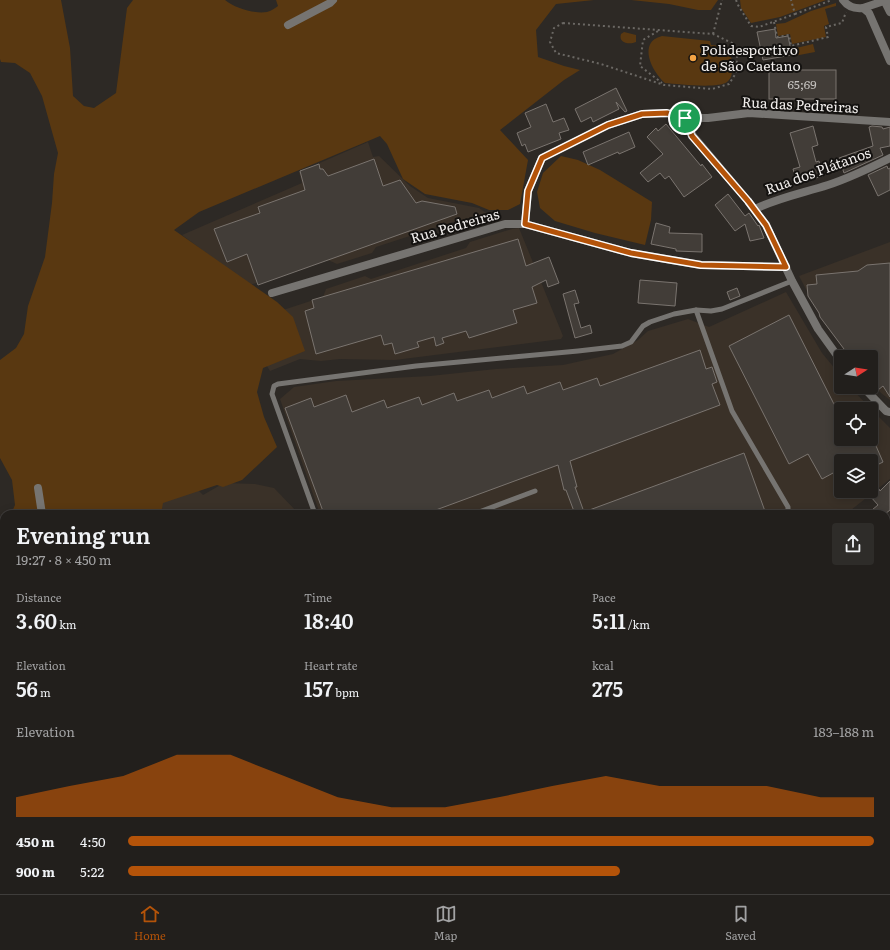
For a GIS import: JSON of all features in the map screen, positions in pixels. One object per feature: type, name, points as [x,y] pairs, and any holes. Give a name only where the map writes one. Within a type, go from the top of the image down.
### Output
[{"type":"street","points":[[288,25],[333,0]]},
{"type":"street","points":[[843,0],[848,6],[856,8],[863,8],[885,0],[890,12]]},
{"type":"street","points":[[863,8],[869,13],[890,61]]},
{"type":"street","points":[[525,224],[528,191],[542,158],[608,125],[642,114],[667,113],[685,118],[692,136],[755,209],[766,225],[792,281],[818,329],[834,351]]},
{"type":"street","name":"Rua das Pedreiras","points":[[685,118],[708,118],[749,113],[890,122]]},
{"type":"street","name":"Rua dos Plátanos","points":[[755,209],[772,201],[829,184],[866,170],[890,158]]},
{"type":"street","name":"Rua Pedreiras","points":[[272,293],[505,224],[525,224],[631,253],[701,265],[786,267]]},
{"type":"street","points":[[870,394],[890,412]]},
{"type":"street","points":[[38,488],[41,510]]},
{"type":"lane","points":[[314,510],[272,394],[274,386],[278,384],[416,366],[622,346],[631,342],[644,326],[650,322],[674,314],[696,310],[722,309],[792,281]]},
{"type":"lane","points":[[696,310],[732,411],[788,510]]},
{"type":"lane","points":[[485,510],[535,491]]},
{"type":"path","points":[[713,34],[722,0]]},
{"type":"path","points":[[736,0],[751,26],[759,27],[832,0]]},
{"type":"path","points":[[791,0],[795,14]]},
{"type":"path","points":[[774,22],[777,37],[789,35],[791,46],[828,37],[826,27],[842,23]]},
{"type":"path","points":[[563,23],[713,34],[732,42],[737,57],[736,74],[730,84],[712,89],[664,85],[601,64],[556,53],[550,42],[554,28],[563,23]]},
{"type":"path","points":[[660,30],[643,40],[640,66],[664,85]]},
{"type":"shaded area","points":[[0,0],[61,0],[70,48],[73,96],[84,106],[94,108],[116,93],[127,8],[133,0],[225,0],[244,10],[268,12],[278,6],[276,0],[594,0],[556,4],[536,30],[538,57],[580,70],[564,80],[500,130],[528,160],[520,204],[508,210],[489,210],[472,203],[425,194],[403,179],[387,144],[380,136],[199,212],[174,230],[277,302],[293,317],[305,351],[263,368],[257,392],[264,417],[277,447],[242,480],[223,487],[217,485],[163,503],[162,510],[13,510],[15,505],[12,480],[0,458],[0,360],[16,348],[24,334],[28,306],[45,257],[54,174],[58,153],[42,96],[30,73],[15,63],[1,62]]},
{"type":"shaded area","points":[[631,0],[718,0],[711,10],[698,10],[669,4]]},
{"type":"shaded area","points":[[740,0],[826,0],[780,17],[751,23],[741,8]]},
{"type":"shaded area","points":[[836,3],[836,6],[825,9],[829,24],[824,26],[826,37],[792,44],[790,34],[778,36],[776,24],[785,23],[811,11]]},
{"type":"shaded area","points":[[624,32],[636,35],[636,42],[627,43],[623,41],[620,37]]},
{"type":"shaded area","points":[[662,36],[710,41],[711,45],[724,45],[730,52],[732,72],[730,79],[722,84],[715,85],[697,86],[665,83],[656,72],[649,58],[650,44],[654,39]]},
{"type":"shaded area","points":[[813,44],[815,52],[794,56],[792,49]]},
{"type":"shaded area","points":[[368,142],[373,157],[379,156],[410,186],[428,198],[479,208],[489,215],[464,223],[456,221],[376,247],[372,253],[337,264],[328,260],[250,285],[283,310],[323,297],[326,289],[365,276],[371,279],[466,248],[470,242],[519,228],[563,336],[561,339],[395,360],[340,359],[321,361],[300,359],[270,371],[230,308],[249,285],[182,235],[302,183],[299,172]]},
{"type":"shaded area","points":[[561,156],[578,160],[600,170],[652,202],[651,220],[645,245],[595,233],[555,221],[540,208],[537,192],[543,173]]},
{"type":"shaded area","points":[[890,242],[890,400],[878,390],[878,350],[845,350],[818,312],[799,276]]},
{"type":"shaded area","points":[[786,292],[822,353],[834,368],[834,394],[857,394],[864,402],[834,402],[834,446],[878,446],[878,416],[890,428],[890,479],[878,489],[878,454],[834,454],[834,498],[866,498],[851,510],[319,510],[280,399],[294,387],[336,381],[430,376],[496,369],[563,365],[613,354],[638,340],[648,331],[688,319],[709,327]]},
{"type":"shaded area","points":[[176,468],[203,495],[224,483],[255,484],[274,488],[295,510],[121,510]]},
{"type":"building","points":[[775,29],[776,38],[788,36],[792,55],[763,60],[757,32]]},
{"type":"building","points":[[769,70],[836,70],[836,99],[769,99]]},
{"type":"building","points":[[616,88],[627,111],[625,112],[616,102],[619,109],[593,122],[591,117],[581,122],[575,109]]},
{"type":"building","points":[[546,104],[553,122],[564,118],[569,130],[559,133],[561,139],[528,152],[525,144],[522,146],[517,133],[531,127],[525,113]]},
{"type":"building","points":[[666,124],[712,177],[684,197],[669,176],[665,179],[660,173],[648,182],[640,173],[663,154],[647,137],[656,128],[658,131]]},
{"type":"building","points":[[813,126],[818,145],[812,147],[816,162],[819,161],[823,176],[797,183],[793,169],[800,167],[790,133]]},
{"type":"building","points":[[869,127],[882,127],[883,129],[890,127],[890,146],[880,148],[883,155],[844,173],[839,158],[873,146]]},
{"type":"building","points":[[629,132],[635,147],[619,154],[618,152],[588,165],[583,152]]},
{"type":"building","points":[[374,159],[383,186],[400,180],[416,203],[422,201],[455,207],[457,214],[258,285],[247,254],[227,262],[214,229],[260,213],[258,207],[305,190],[300,171],[319,164],[320,169],[323,169],[328,176]]},
{"type":"building","points":[[887,166],[888,169],[890,168],[890,190],[878,196],[868,175]]},
{"type":"building","points":[[728,194],[745,216],[749,213],[758,226],[759,225],[764,238],[750,241],[745,224],[735,231],[715,205]]},
{"type":"building","points":[[656,223],[670,227],[669,233],[702,234],[702,252],[676,251],[676,249],[651,244]]},
{"type":"building","points":[[518,239],[526,266],[549,257],[559,283],[548,287],[546,280],[532,287],[537,303],[513,310],[517,323],[469,338],[466,331],[442,338],[444,343],[436,346],[434,337],[417,342],[419,347],[395,354],[392,343],[384,345],[381,335],[316,354],[305,311],[314,308],[312,300]]},
{"type":"building","points":[[890,263],[890,397],[883,386],[878,390],[878,350],[845,350],[820,317],[808,296],[807,285],[817,284],[816,275],[858,271],[867,265]]},
{"type":"building","points":[[640,280],[677,283],[675,306],[638,303]]},
{"type":"building","points":[[737,288],[740,296],[730,300],[727,292]]},
{"type":"building","points":[[575,290],[579,303],[574,304],[581,328],[590,325],[592,333],[575,338],[563,294]]},
{"type":"building","points":[[789,315],[834,404],[834,446],[876,446],[883,462],[878,464],[878,454],[834,454],[834,474],[833,473],[822,479],[808,454],[789,464],[729,346]]},
{"type":"building","points":[[700,350],[706,369],[712,367],[717,382],[712,384],[720,405],[570,461],[577,487],[575,487],[583,510],[574,510],[566,490],[564,490],[558,465],[436,510],[323,510],[285,408],[311,398],[314,407],[346,395],[352,412],[384,400],[387,408],[419,397],[422,405],[454,393],[457,401],[489,390],[492,398],[524,386],[527,394],[560,382],[563,390],[597,378],[600,386]]},
{"type":"building","points":[[744,453],[765,510],[589,510]]},
{"type":"building","points":[[890,481],[890,510],[872,510],[878,505],[872,498],[878,498],[879,489],[880,491]]},
{"type":"place","name":"Polidesportivo de São Caetano","points":[[693,58]]},
{"type":"route","points":[[667,113],[685,118],[692,136],[755,209],[766,225],[786,267],[701,265],[631,253],[548,229],[525,224],[528,191],[542,158],[608,125],[642,114],[667,113]]}]
